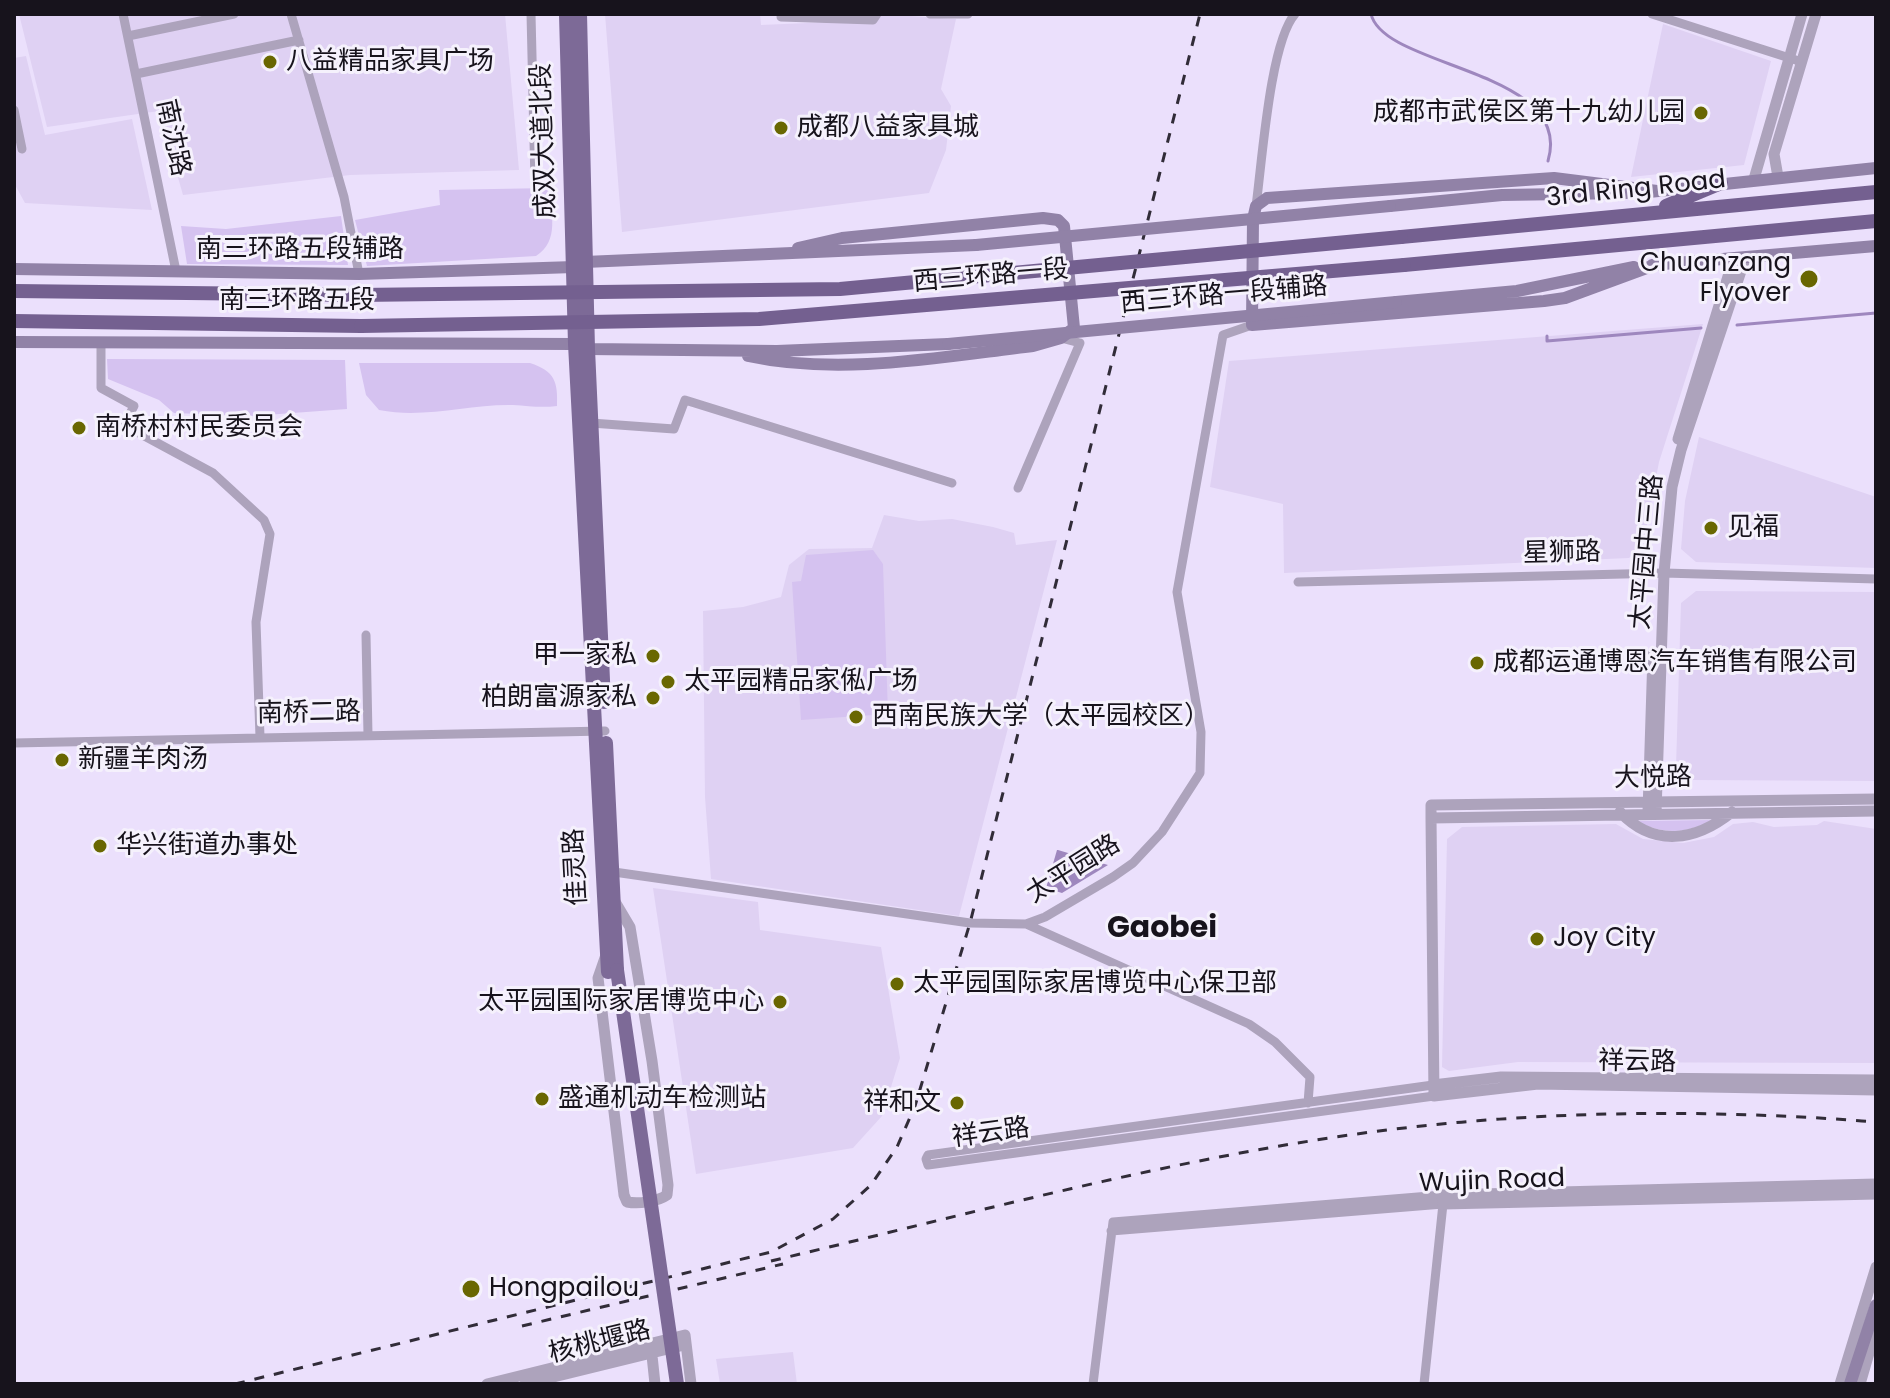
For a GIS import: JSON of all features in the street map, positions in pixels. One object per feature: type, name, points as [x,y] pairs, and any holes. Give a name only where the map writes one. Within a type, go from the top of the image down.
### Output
[{"type":"highway","points":[[1650,213],[1721,183]]},
{"type":"highway","name":"3rd Ring Road","points":[[1401,237],[1876,192]]},
{"type":"highway","name":"3rd Ring Road","points":[[1404,265],[1876,221]]},
{"type":"highway","name":"西三环路一段","points":[[580,294],[840,289],[1401,237]]},
{"type":"highway","name":"西三环路一段","points":[[580,324],[759,319],[883,311],[1404,265]]},
{"type":"highway","name":"南三环路五段","points":[[14,291],[580,294]]},
{"type":"highway","name":"南三环路五段","points":[[14,321],[361,326],[580,324]]},
{"type":"main road","name":"成双大道北段","points":[[566,14],[580,265]]},
{"type":"main road","name":"成双大道北段","points":[[580,14],[580,265]]},
{"type":"main road","points":[[14,342],[581,346],[580,265],[976,245],[1502,195],[1657,191],[1876,168]]},
{"type":"main road","points":[[1657,191],[1554,178],[1267,198],[1256,206],[1252,325],[1565,298],[1660,263]]},
{"type":"main road","points":[[721,351],[778,363],[843,365],[981,352],[1061,338],[1074,328],[1064,226],[1058,220],[1043,218],[842,238],[769,255]]},
{"type":"main road","name":"西三环路一段辅路","points":[[581,346],[721,351],[948,344],[1517,291],[1660,263],[1876,246]]},
{"type":"main road","name":"南三环路五段辅路","points":[[14,269],[359,274],[580,265]]},
{"type":"main road","name":"佳灵路","points":[[581,346],[591,423],[600,731]]},
{"type":"main road","name":"佳灵路","points":[[581,346],[606,870],[606,954],[613,971],[677,1384]]},
{"type":"main road","name":"佳灵路","points":[[606,870],[613,897],[613,971],[667,1384]]},
{"type":"main road","points":[[1851,1383],[1876,1305]]},
{"type":"street","name":"南沈路","points":[[123,14],[176,271]]},
{"type":"street","points":[[128,36],[234,14]]},
{"type":"street","points":[[291,14],[344,197],[359,274]]},
{"type":"street","points":[[531,14],[535,182]]},
{"type":"street","points":[[781,17],[873,20],[877,14]]},
{"type":"street","points":[[930,14],[968,14]]},
{"type":"street","points":[[1256,206],[1275,72],[1285,25],[1295,14]]},
{"type":"street","points":[[1652,14],[1802,62]]},
{"type":"street","points":[[1754,179],[1802,14]]},
{"type":"street","points":[[1778,177],[1774,154],[1816,14]]},
{"type":"street","points":[[136,74],[299,40]]},
{"type":"street","points":[[14,110],[22,149]]},
{"type":"street","name":"太平园中三路","points":[[1652,807],[1660,573],[1673,454],[1739,259]]},
{"type":"street","name":"太平园路","points":[[606,870],[970,923],[1026,924],[1045,917],[1133,863],[1162,832],[1200,773],[1201,732],[1177,592],[1223,335],[1252,325]]},
{"type":"street","points":[[1018,488],[1080,343],[1061,338]]},
{"type":"street","points":[[101,342],[101,388],[134,406],[124,425],[213,473],[264,520],[270,534],[256,622],[260,737]]},
{"type":"street","points":[[591,423],[674,429],[685,400],[952,483]]},
{"type":"street","name":"星狮路","points":[[1298,582],[1660,573],[1876,579]]},
{"type":"street","points":[[366,635],[368,735]]},
{"type":"street","name":"南桥二路","points":[[14,743],[600,731]]},
{"type":"street","name":"大悦路","points":[[1431,818],[1431,805],[1652,807],[1876,799]]},
{"type":"street","points":[[1433,1091],[1431,818],[1620,812],[1652,807],[1732,812],[1876,811]]},
{"type":"street","points":[[1620,812],[1634,826],[1651,835],[1675,837],[1697,834],[1732,812]]},
{"type":"street","points":[[606,954],[598,978],[624,1195],[627,1202],[633,1203],[661,1199],[667,1195],[668,1185],[652,1061],[630,927],[613,897]]},
{"type":"street","points":[[1026,924],[1249,1024],[1275,1042],[1310,1077],[1308,1103]]},
{"type":"street","name":"祥云路","points":[[1876,1080],[1527,1077],[1433,1091],[928,1165],[926,1159],[928,1155],[1308,1103],[1433,1091],[1538,1084],[1876,1090]]},
{"type":"street","name":"Wujin Road","points":[[1093,1384],[1112,1226],[1442,1200],[1876,1184]]},
{"type":"street","name":"Wujin Road","points":[[1442,1200],[1876,1194]]},
{"type":"street","points":[[1424,1384],[1442,1200]]},
{"type":"street","points":[[1851,1383],[1876,1267]]},
{"type":"street","points":[[1851,1383],[1876,1329]]},
{"type":"street","points":[[487,1384],[651,1346],[685,1335],[691,1384]]},
{"type":"street","points":[[651,1346],[655,1384]]},
{"type":"street","name":"核桃堰路","points":[[525,1384],[651,1346]]},
{"type":"shaded area","name":"八益精品家具广场","points":[[19,14],[505,14],[519,170],[350,175],[183,195],[159,111],[47,127]]},
{"type":"shaded area","name":"成都八益家具城","points":[[605,14],[760,14],[761,25],[878,20],[881,14],[956,19],[941,89],[951,106],[946,150],[929,193],[622,232]]},
{"type":"shaded area","name":"成都市武侯区第十九幼儿园","points":[[1663,24],[1771,61],[1744,165],[1631,177]]},
{"type":"shaded area","points":[[26,56],[45,135],[132,119],[152,210],[25,203],[14,183],[14,58]]},
{"type":"shaded area","points":[[549,188],[551,234],[544,250],[536,256],[367,266],[355,220],[440,205],[439,190]]},
{"type":"shaded area","points":[[341,216],[348,265],[187,264],[181,226],[226,229]]},
{"type":"shaded area","points":[[1703,324],[1659,462],[1643,546],[1629,558],[1284,573],[1283,504],[1210,487],[1229,361]]},
{"type":"shaded area","points":[[107,359],[345,360],[347,409],[252,416],[174,413],[159,400],[108,379]]},
{"type":"shaded area","points":[[359,363],[530,363],[553,378],[557,406],[496,405],[413,413],[379,410],[366,395]]},
{"type":"shaded area","points":[[1699,437],[1876,497],[1876,568],[1696,562],[1681,549],[1685,501]]},
{"type":"shaded area","name":"西南民族大学（太平园校区）","points":[[884,515],[919,521],[952,519],[993,527],[1014,533],[1016,545],[1057,540],[959,916],[711,879],[705,797],[703,611],[743,607],[781,597],[789,565],[809,549],[872,548]]},
{"type":"shaded area","points":[[873,550],[883,564],[888,714],[801,720],[792,582],[801,581],[806,555]]},
{"type":"shaded area","points":[[1696,591],[1876,592],[1876,781],[1692,780],[1676,767],[1681,603]]},
{"type":"shaded area","points":[[1712,820],[1674,831],[1635,821]]},
{"type":"shaded area","points":[[1824,821],[1876,829],[1876,1063],[1518,1062],[1449,1071],[1442,1067],[1447,839],[1462,827],[1616,824],[1643,839],[1683,843],[1714,837],[1733,824],[1753,822],[1774,827],[1817,825]]},
{"type":"shaded area","points":[[1057,850],[1108,865],[1062,893],[1046,888]]},
{"type":"shaded area","name":"太平园国际家居博览中心","points":[[653,888],[758,902],[760,930],[881,947],[900,1058],[882,1116],[853,1148],[696,1174]]},
{"type":"shaded area","points":[[793,1352],[797,1384],[720,1384],[716,1359]]},
{"type":"waterway","points":[[1371,14],[1383,32],[1408,47],[1507,89],[1534,107],[1549,131],[1548,161]]},
{"type":"waterway","points":[[1737,325],[1876,313]]},
{"type":"waterway","points":[[1547,336],[1547,341],[1701,328]]},
{"type":"railway","points":[[235,1384],[771,1252],[833,1219],[871,1185],[897,1147],[915,1106],[970,923],[1200,14]]},
{"type":"railway","points":[[771,1261],[1154,1170],[1387,1130],[1509,1118],[1631,1114],[1754,1115],[1876,1122]]},
{"type":"railway","points":[[522,1326],[783,1264]]},
{"type":"place","name":"八益精品家具广场","points":[[270,62]]},
{"type":"place","name":"成都市武侯区第十九幼儿园","points":[[1701,113]]},
{"type":"place","name":"成都八益家具城","points":[[781,128]]},
{"type":"place","name":"Chuanzang Flyover","points":[[1809,279]]},
{"type":"place","name":"南桥村村民委员会","points":[[79,428]]},
{"type":"place","name":"见福","points":[[1711,528]]},
{"type":"place","name":"甲一家私","points":[[653,656]]},
{"type":"place","name":"成都运通博恩汽车销售有限公司","points":[[1477,663]]},
{"type":"place","name":"太平园精品家俬广场","points":[[668,682]]},
{"type":"place","name":"柏朗富源家私","points":[[653,698]]},
{"type":"place","name":"西南民族大学（太平园校区）","points":[[856,717]]},
{"type":"place","name":"新疆羊肉汤","points":[[62,760]]},
{"type":"place","name":"华兴街道办事处","points":[[100,846]]},
{"type":"place","name":"Joy City","points":[[1537,939]]},
{"type":"place","name":"太平园国际家居博览中心保卫部","points":[[897,984]]},
{"type":"place","name":"太平园国际家居博览中心","points":[[780,1002]]},
{"type":"place","name":"盛通机动车检测站","points":[[542,1099]]},
{"type":"place","name":"祥和文","points":[[957,1103]]},
{"type":"place","name":"Hongpailou","points":[[471,1289]]},
{"type":"district","name":"Gaobei","points":[[1162,929]]}]
